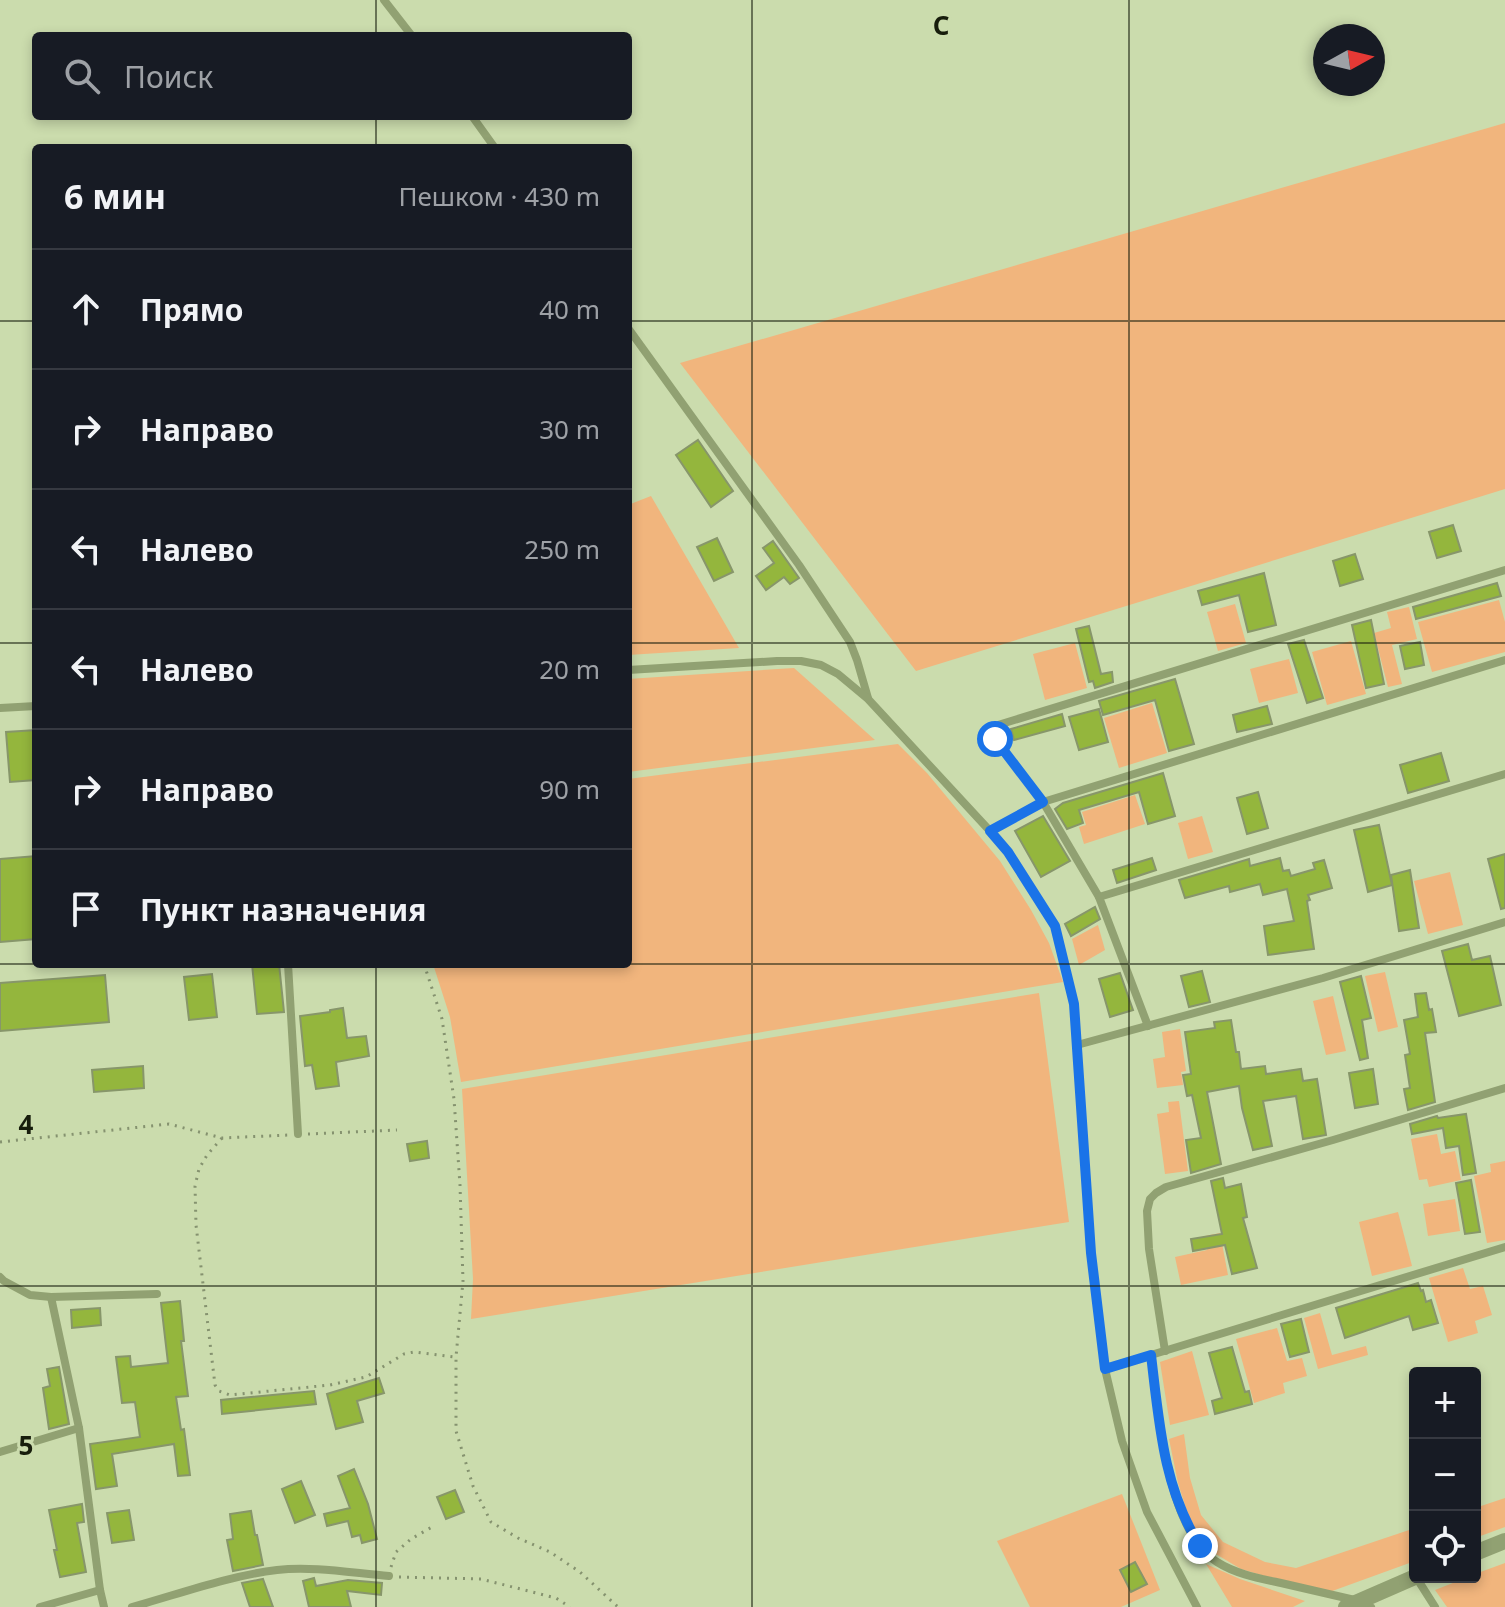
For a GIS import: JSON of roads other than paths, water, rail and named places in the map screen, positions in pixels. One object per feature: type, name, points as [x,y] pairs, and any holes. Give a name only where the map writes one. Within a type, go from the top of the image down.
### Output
[{"type":"street","points":[[1481,1551],[1505,1541]]},
{"type":"street","points":[[1359,1605],[1409,1580]]},
{"type":"lane","points":[[384,0],[409,32]]},
{"type":"lane","points":[[475,120],[492,144]]},
{"type":"lane","points":[[632,334],[799,565],[850,642],[868,699]]},
{"type":"lane","points":[[1148,1026],[1099,897],[1043,802],[995,739],[993,734],[998,725],[1505,570]]},
{"type":"lane","points":[[990,831],[1043,802],[1505,660]]},
{"type":"lane","points":[[632,670],[801,661],[821,665],[838,674],[868,699],[990,831],[1008,852],[1055,926],[1074,1004],[1091,1253],[1105,1369],[1122,1441],[1147,1512],[1197,1607]]},
{"type":"lane","points":[[0,708],[32,706]]},
{"type":"lane","points":[[1099,897],[1505,774]]},
{"type":"lane","points":[[1077,1045],[1323,978],[1505,922]]},
{"type":"lane","points":[[288,968],[298,1134]]},
{"type":"lane","points":[[1165,1351],[1149,1249],[1147,1211],[1150,1199],[1156,1193],[1166,1187],[1505,1088]]},
{"type":"lane","points":[[1105,1369],[1505,1247]]},
{"type":"lane","points":[[0,1277],[30,1295],[157,1294]]},
{"type":"lane","points":[[51,1297],[79,1428],[104,1607]]},
{"type":"lane","points":[[1151,1355],[1164,1455],[1173,1490],[1200,1546],[1217,1562],[1240,1574],[1359,1605]]},
{"type":"lane","points":[[0,1452],[79,1428]]},
{"type":"lane","points":[[132,1607],[214,1584],[280,1570],[389,1576]]},
{"type":"lane","points":[[1420,1583],[1435,1607]]},
{"type":"lane","points":[[40,1607],[100,1590]]}]
